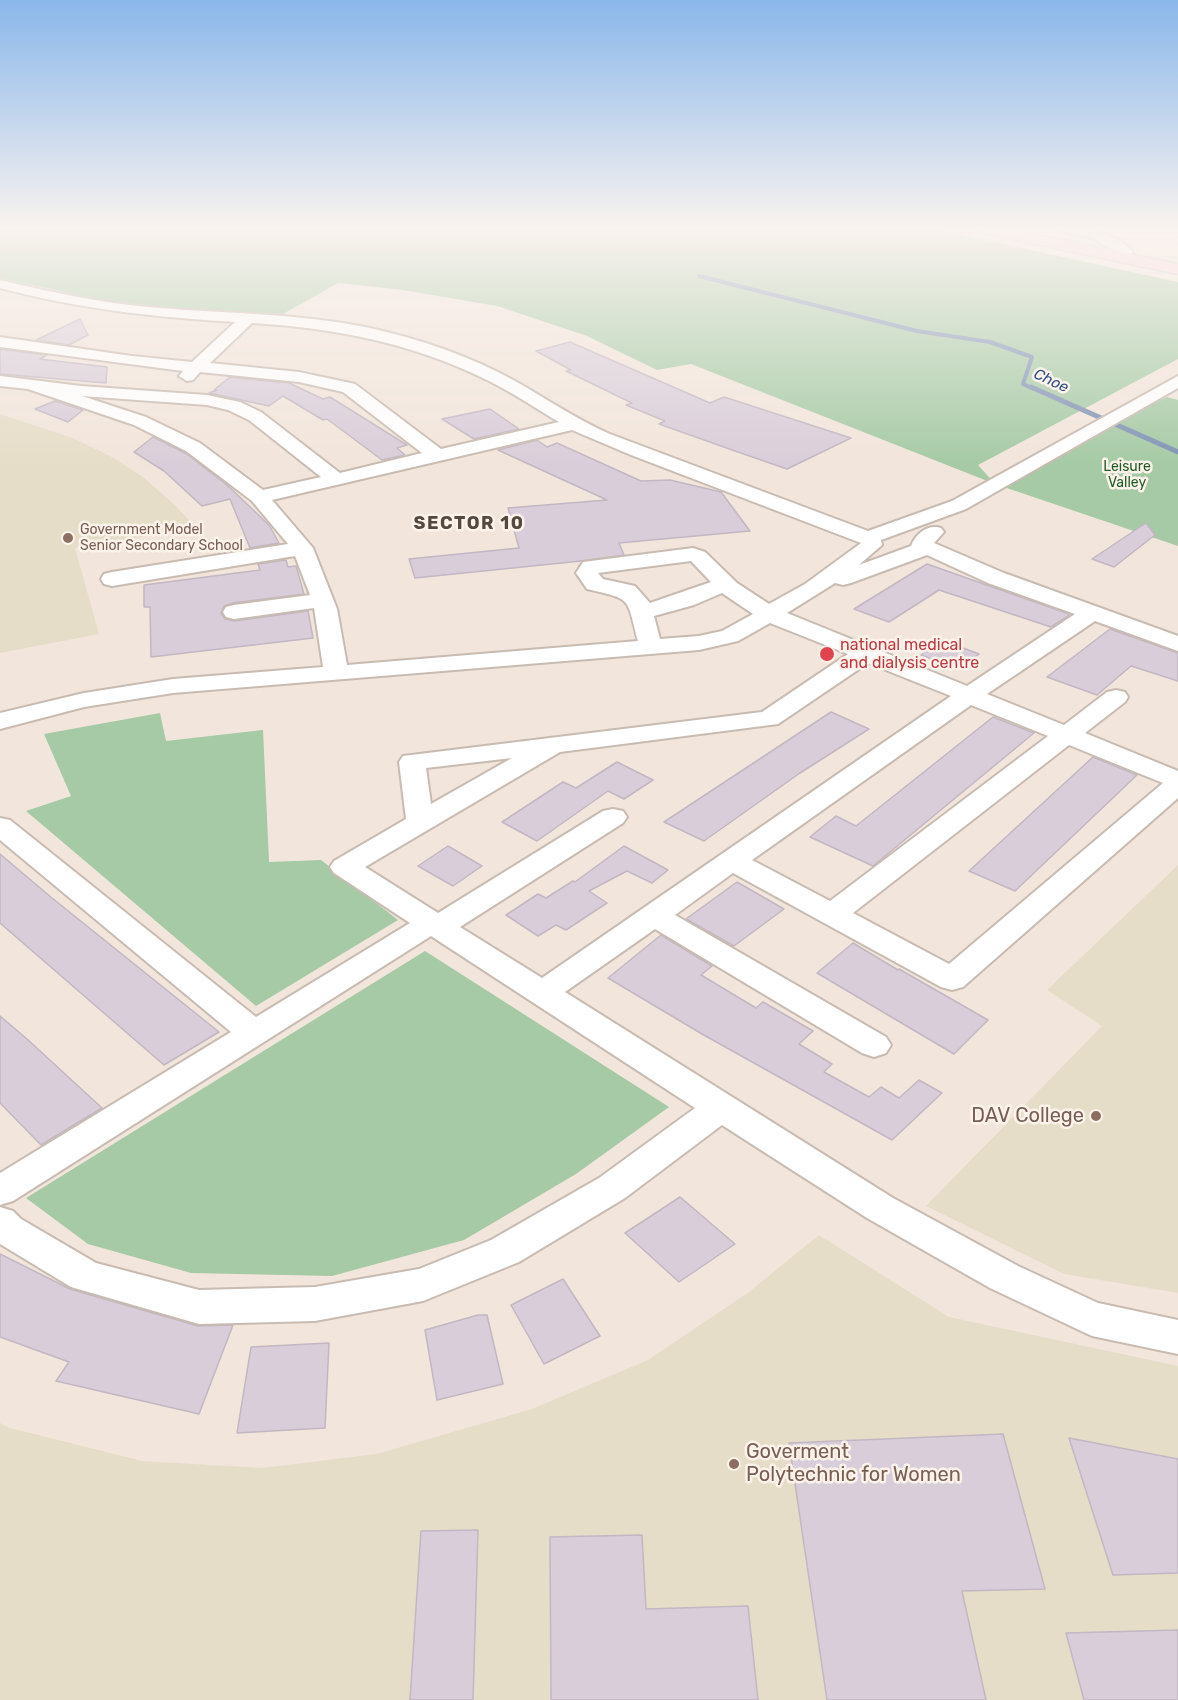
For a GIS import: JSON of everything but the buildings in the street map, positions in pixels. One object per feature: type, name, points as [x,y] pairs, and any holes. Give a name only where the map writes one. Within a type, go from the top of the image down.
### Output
[{"type":"street","points":[[115,307],[329,326],[408,343],[450,358],[507,384],[574,424],[604,438],[879,538],[885,553],[917,549],[1178,644]]},
{"type":"street","points":[[140,421],[247,319]]},
{"type":"street","points":[[0,342],[132,361],[299,377],[349,388],[438,456]]},
{"type":"street","points":[[0,381],[207,400],[234,406],[255,416],[336,479]]},
{"type":"street","points":[[0,721],[84,700],[173,686],[699,643],[729,636],[813,589],[879,538],[959,505],[1124,412],[1170,393],[1178,381]]},
{"type":"street","points":[[31,385],[140,421],[194,447],[259,497],[303,548],[323,600],[336,673]]},
{"type":"street","points":[[259,497],[574,424]]},
{"type":"street","points":[[813,589],[917,549],[959,505]]},
{"type":"street","points":[[112,579],[303,548]]},
{"type":"street","points":[[651,647],[640,604],[627,591],[595,584],[587,573],[591,567],[693,554],[698,556],[725,584],[769,614],[1178,782],[952,979],[732,861]]},
{"type":"street","points":[[641,612],[686,600],[725,584]]},
{"type":"street","points":[[234,612],[323,600]]},
{"type":"street","points":[[542,993],[969,695],[1092,613]]},
{"type":"street","points":[[420,822],[412,762],[769,719],[866,653]]},
{"type":"street","points":[[832,914],[1116,696]]},
{"type":"street","points":[[554,745],[344,867],[880,1208],[1004,1277],[1092,1318],[1178,1337]]},
{"type":"street","points":[[0,1191],[254,1033],[613,817]]},
{"type":"street","points":[[0,826],[254,1033]]},
{"type":"street","points":[[653,915],[874,1045]]},
{"type":"street","points":[[0,1222],[8,1230],[85,1276],[199,1307],[315,1304],[423,1286],[506,1251],[612,1188],[721,1107]]},
{"type":"shaded area","name":"Government Model Senior Secondary School","points":[[0,414],[73,438],[112,457],[143,477],[176,506],[196,528],[75,548],[99,634],[0,653]]},
{"type":"shaded area","name":"DAV College","points":[[1178,865],[1178,1293],[1064,1274],[926,1206],[1102,1026],[1047,990]]},
{"type":"shaded area","name":"Goverment Polytechnic for Women","points":[[819,1235],[949,1317],[1178,1366],[1178,1700],[0,1700],[0,1423],[10,1428],[142,1461],[262,1468],[377,1454],[532,1409],[648,1360],[749,1292]]},
{"type":"green space","points":[[170,307],[295,307],[283,314],[216,312]]},
{"type":"green space","points":[[501,307],[1178,307],[1178,359],[978,465],[995,484],[691,364],[657,370],[587,336]]},
{"type":"green space","name":"Leisure Valley","points":[[1167,397],[1178,400],[1178,546],[995,484]]},
{"type":"green space","points":[[160,713],[166,741],[263,730],[269,862],[321,860],[398,920],[256,1006],[26,811],[71,796],[44,734]]},
{"type":"green space","points":[[425,951],[669,1107],[576,1174],[464,1240],[332,1276],[191,1273],[88,1244],[26,1198]]},
{"type":"waterway","name":"Choe","points":[[823,307],[917,331],[990,342],[1032,357],[1023,384],[1034,389]]},
{"type":"waterway","name":"Choe","points":[[1031,387],[1178,452]]},
{"type":"place","name":"Government Model Senior Secondary School","points":[[68,538]]},
{"type":"place","name":"national medical and dialysis centre","points":[[827,654]]},
{"type":"place","name":"DAV College","points":[[1096,1116]]},
{"type":"place","name":"Goverment Polytechnic for Women","points":[[734,1464]]},
{"type":"district","name":"SECTOR 10","points":[[469,524]]}]
